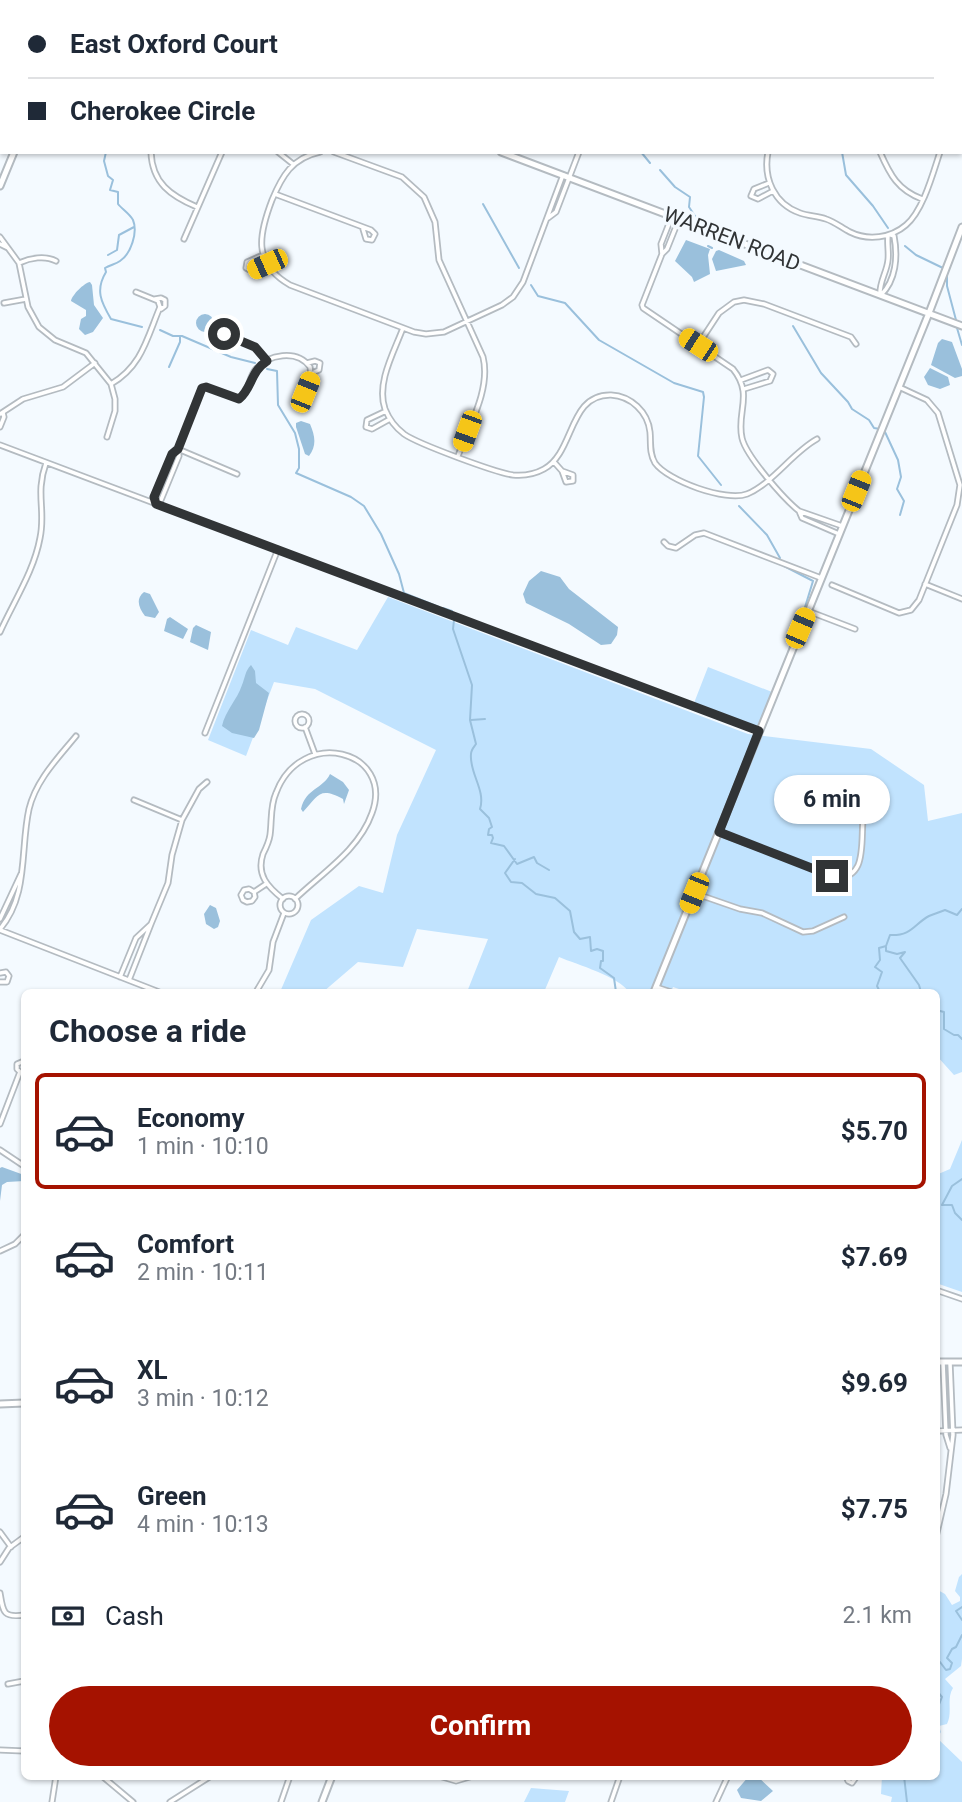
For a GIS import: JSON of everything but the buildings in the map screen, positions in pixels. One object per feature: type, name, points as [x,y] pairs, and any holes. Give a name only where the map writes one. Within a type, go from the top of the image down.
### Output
[{"type":"street","points":[[0,186],[13,154]]},
{"type":"street","points":[[151,154],[153,169],[163,187],[176,198],[197,207]]},
{"type":"street","points":[[184,239],[221,154]]},
{"type":"street","points":[[280,154],[293,164]]},
{"type":"street","points":[[313,154],[293,164],[282,177],[261,229],[262,253],[267,264],[277,277],[289,285],[403,328],[433,334],[502,305],[516,294],[548,218],[556,212],[566,177],[578,154]]},
{"type":"street","points":[[339,154],[402,177],[424,197],[434,216],[439,260],[483,357],[485,376],[483,390],[458,456]]},
{"type":"street","name":"WARREN ROAD","points":[[506,154],[962,326]]},
{"type":"street","points":[[768,154],[766,164],[769,183],[783,204],[798,213],[828,220],[856,234],[873,237],[890,234],[904,227],[912,219],[939,154]]},
{"type":"street","points":[[881,154],[888,172],[900,188],[922,199]]},
{"type":"street","points":[[769,183],[754,189],[751,196],[758,199],[773,191]]},
{"type":"street","points":[[275,194],[363,229]]},
{"type":"street","points":[[662,254],[661,244],[672,216]]},
{"type":"street","points":[[679,219],[667,249],[662,254],[642,305],[643,309],[730,366],[741,380],[744,389],[742,440],[745,449],[799,511],[802,518],[839,534]]},
{"type":"street","points":[[655,989],[962,227]]},
{"type":"street","points":[[880,295],[888,264],[887,239],[890,234]]},
{"type":"street","points":[[880,295],[887,288],[896,261],[894,236],[890,234]]},
{"type":"street","points":[[0,237],[19,263],[34,321],[55,340],[82,351],[111,384],[115,411],[107,436]]},
{"type":"street","points":[[0,244],[9,249]]},
{"type":"street","points":[[262,253],[247,262],[246,268],[252,271],[267,264]]},
{"type":"street","points":[[19,263],[38,258],[55,261]]},
{"type":"street","points":[[111,384],[125,375],[137,361],[159,310],[160,304],[155,299],[136,292]]},
{"type":"street","points":[[4,303],[27,299]]},
{"type":"street","points":[[698,345],[719,313],[734,302],[744,300],[764,304],[839,332],[851,337],[856,344]]},
{"type":"street","points":[[403,328],[384,382],[383,398],[390,419],[409,437],[516,475],[537,472],[554,462],[582,408],[594,399],[610,395],[627,399],[643,412],[648,422],[652,455],[661,469],[672,477],[722,496],[734,497],[751,492],[817,439]]},
{"type":"street","points":[[224,334],[255,347],[267,361]]},
{"type":"street","points":[[156,504],[154,497],[172,454],[178,449],[202,388],[239,399],[256,369],[273,358],[290,356],[307,363],[320,363],[319,370],[312,373],[305,392]]},
{"type":"street","points":[[0,427],[4,417],[1,414],[6,409],[23,399],[63,387],[95,363]]},
{"type":"street","points":[[307,363],[312,373]]},
{"type":"street","points":[[741,380],[768,370],[773,374],[770,381],[744,389]]},
{"type":"street","points":[[832,585],[903,613],[914,608],[957,505],[961,490],[959,480],[938,413],[921,396],[899,387]]},
{"type":"street","points":[[386,411],[368,420],[366,427],[372,429],[390,419]]},
{"type":"street","points":[[0,445],[759,731]]},
{"type":"street","points":[[178,449],[237,474]]},
{"type":"street","points":[[554,462],[562,471]]},
{"type":"street","points":[[0,632],[40,542],[40,486],[46,463]]},
{"type":"street","points":[[799,511],[842,526]]},
{"type":"street","points":[[664,542],[676,548],[695,535],[704,533],[821,578]]},
{"type":"street","points":[[205,733],[278,549]]},
{"type":"street","points":[[925,584],[962,599]]},
{"type":"street","points":[[808,611],[855,629]]},
{"type":"street","points":[[304,727],[315,754]]},
{"type":"street","points":[[76,736],[44,775],[35,791],[29,808],[20,887],[6,922],[0,929],[152,989]]},
{"type":"street","points":[[283,899],[266,884],[261,873],[261,862],[269,843],[276,791],[284,776],[296,765],[315,754],[340,752],[358,761],[372,778],[375,804],[369,821],[345,854],[295,899]]},
{"type":"street","points":[[129,980],[168,883],[172,855],[182,820],[199,789],[207,782]]},
{"type":"street","points":[[134,800],[182,820]]},
{"type":"street","points":[[719,832],[832,876],[843,877],[854,872],[860,862],[864,812]]},
{"type":"street","points":[[0,919],[22,873]]},
{"type":"street","points":[[254,892],[266,884]]},
{"type":"street","points":[[694,893],[740,909],[762,913],[803,932],[815,930],[844,916]]},
{"type":"street","points":[[283,899],[295,899]]},
{"type":"street","points":[[283,899],[280,908],[284,913],[292,914],[297,909],[295,899]]},
{"type":"street","points":[[258,989],[269,970],[273,942],[284,913]]},
{"type":"street","points":[[120,977],[136,938],[151,923]]},
{"type":"street","points":[[0,973],[6,972],[9,976],[7,982],[0,982]]},
{"type":"street","points":[[0,1124],[21,1073]]},
{"type":"street","points":[[0,1150],[21,1164]]},
{"type":"street","points":[[0,1251],[21,1238]]},
{"type":"street","points":[[940,1291],[962,1299]]},
{"type":"street","points":[[940,1363],[962,1362]]},
{"type":"street","points":[[940,1517],[953,1430],[950,1363]]},
{"type":"street","points":[[940,1373],[950,1448]]},
{"type":"street","points":[[0,1404],[21,1403]]},
{"type":"street","points":[[940,1431],[962,1430]]},
{"type":"street","points":[[0,1532],[11,1547]]},
{"type":"street","points":[[0,1562],[21,1539]]},
{"type":"street","points":[[0,1592],[6,1614],[21,1615]]},
{"type":"street","points":[[8,1684],[21,1682]]},
{"type":"street","points":[[0,1749],[21,1751]]},
{"type":"street","points":[[52,1802],[55,1780]]},
{"type":"street","points":[[107,1780],[133,1802]]},
{"type":"street","points":[[170,1802],[205,1780]]},
{"type":"street","points":[[281,1802],[289,1780]]},
{"type":"street","points":[[322,1802],[330,1780]]},
{"type":"street","points":[[611,1802],[619,1780]]},
{"type":"street","points":[[716,1802],[726,1780]]},
{"type":"shaded area","points":[[686,240],[710,249],[710,274],[694,282],[675,261]]},
{"type":"shaded area","points":[[719,250],[744,261],[746,265],[716,271],[712,259]]},
{"type":"shaded area","points":[[90,282],[94,305],[103,318],[93,332],[85,335],[79,329],[86,310],[71,301],[79,290]]},
{"type":"shaded area","points":[[201,314],[209,314],[214,323],[212,330],[201,332],[196,327],[196,319]]},
{"type":"shaded area","points":[[942,339],[952,342],[962,376],[955,378],[931,365],[938,343]]},
{"type":"shaded area","points":[[930,368],[948,377],[950,385],[940,389],[928,385],[924,377]]},
{"type":"shaded area","points":[[301,421],[310,424],[314,436],[309,456],[305,454],[296,427],[296,423]]},
{"type":"shaded area","points":[[541,571],[560,577],[569,589],[618,627],[617,635],[611,644],[601,645],[569,624],[526,603],[523,594],[529,581]]},
{"type":"shaded area","points":[[144,592],[150,594],[159,612],[155,618],[145,616],[140,607],[139,601]]},
{"type":"shaded area","points":[[388,597],[748,734],[871,749],[924,785],[928,821],[962,813],[962,1072],[954,1075],[940,1059],[940,989],[626,989],[607,976],[559,957],[545,989],[468,989],[488,939],[417,929],[403,967],[358,962],[326,989],[281,989],[311,920],[359,886],[383,893],[397,835],[436,750],[315,689],[274,682],[246,756],[208,740],[251,630],[288,645],[296,627],[357,650]]},
{"type":"shaded area","points":[[170,617],[188,629],[183,639],[164,631]]},
{"type":"shaded area","points":[[196,625],[211,632],[208,650],[190,642]]},
{"type":"shaded area","points":[[251,665],[255,671],[256,683],[269,693],[259,730],[254,738],[232,733],[222,726]]},
{"type":"shaded area","points":[[708,667],[772,692],[757,729],[694,703]]},
{"type":"shaded area","points":[[330,774],[343,782],[349,790],[344,804],[343,799],[324,793],[316,797],[303,812],[303,802]]},
{"type":"shaded area","points":[[210,905],[216,908],[220,921],[214,929],[206,924],[204,914]]},
{"type":"shaded area","points":[[962,1140],[962,1292],[940,1284],[940,1173],[950,1169]]},
{"type":"shaded area","points":[[0,1168],[21,1174],[21,1181],[2,1185],[0,1201]]},
{"type":"shaded area","points":[[962,1574],[962,1659],[961,1666],[945,1679],[953,1688],[947,1724],[940,1726],[940,1591],[952,1605],[960,1601],[955,1591]]},
{"type":"shaded area","points":[[940,1741],[962,1762],[962,1802],[891,1802],[892,1797],[881,1794],[882,1780],[940,1780]]},
{"type":"shaded area","points":[[746,1780],[761,1780],[773,1791],[761,1801],[741,1798],[737,1790]]},
{"type":"shaded area","points":[[531,1788],[569,1791],[565,1802],[524,1802]]},
{"type":"waterway","points":[[106,154],[104,161],[108,176],[113,180],[110,190],[118,192],[118,204],[132,218],[135,230],[124,258],[105,268],[101,296],[111,319],[142,327]]},
{"type":"waterway","points":[[643,154],[650,163]]},
{"type":"waterway","points":[[842,154],[846,175],[888,228]]},
{"type":"waterway","points":[[660,170],[675,187],[690,197],[689,207],[695,216],[714,226]]},
{"type":"waterway","points":[[483,204],[519,268]]},
{"type":"waterway","points":[[108,255],[117,250],[119,235],[134,227]]},
{"type":"waterway","points":[[708,246],[712,248]]},
{"type":"waterway","points":[[905,246],[916,255],[945,269]]},
{"type":"waterway","points":[[947,274],[947,286],[956,320]]},
{"type":"waterway","points":[[531,285],[538,296],[565,303],[599,340],[674,383],[703,392],[698,456],[721,485]]},
{"type":"waterway","points":[[793,326],[821,373],[852,409],[869,420],[874,428],[880,429]]},
{"type":"waterway","points":[[957,328],[962,345]]},
{"type":"waterway","points":[[160,330],[173,336],[182,336],[231,357],[255,363]]},
{"type":"waterway","points":[[169,367],[180,336]]},
{"type":"waterway","points":[[267,369],[277,371],[278,405],[295,433],[299,449],[299,468],[296,473],[351,497],[364,506],[381,534],[399,574],[404,593],[439,607]]},
{"type":"waterway","points":[[885,432],[898,460],[901,477],[897,489],[904,501],[900,515]]},
{"type":"waterway","points":[[739,506],[767,535],[780,558]]},
{"type":"waterway","points":[[784,566],[813,581],[802,617]]},
{"type":"waterway","points":[[443,608],[452,611]]},
{"type":"waterway","points":[[454,620],[453,629],[472,685],[470,720],[476,744],[471,761],[481,795],[480,809],[489,818],[492,827],[488,835],[492,835],[491,843],[504,846],[517,864],[534,857],[537,863],[549,870]]},
{"type":"waterway","points":[[471,720],[485,719]]},
{"type":"waterway","points":[[515,859],[505,873],[511,882],[522,883],[536,894],[555,898],[570,911],[574,932],[580,939],[590,937],[591,951],[603,951],[600,968],[614,978],[616,989]]},
{"type":"waterway","points":[[886,946],[890,935],[908,932],[929,916],[945,910],[957,915],[962,909]]},
{"type":"waterway","points":[[878,989],[882,972],[875,967],[880,960],[879,948],[886,946]]},
{"type":"waterway","points":[[886,947],[886,951],[897,954],[905,952],[900,958],[920,989]]},
{"type":"waterway","points":[[940,1011],[944,1012],[944,1029],[962,1039]]},
{"type":"waterway","points":[[962,1179],[952,1186],[942,1205],[952,1205],[962,1220]]},
{"type":"waterway","points":[[962,1607],[956,1611],[962,1620]]},
{"type":"waterway","points":[[940,1662],[946,1670],[950,1669],[952,1663],[947,1658],[962,1635]]},
{"type":"waterway","points":[[940,1695],[940,1702]]},
{"type":"waterway","points":[[904,1780],[907,1802]]},
{"type":"route","points":[[224,334],[255,347],[267,361],[256,369],[239,399],[202,388],[178,449],[172,454],[154,497],[156,504],[759,731],[719,832],[832,876]]}]
